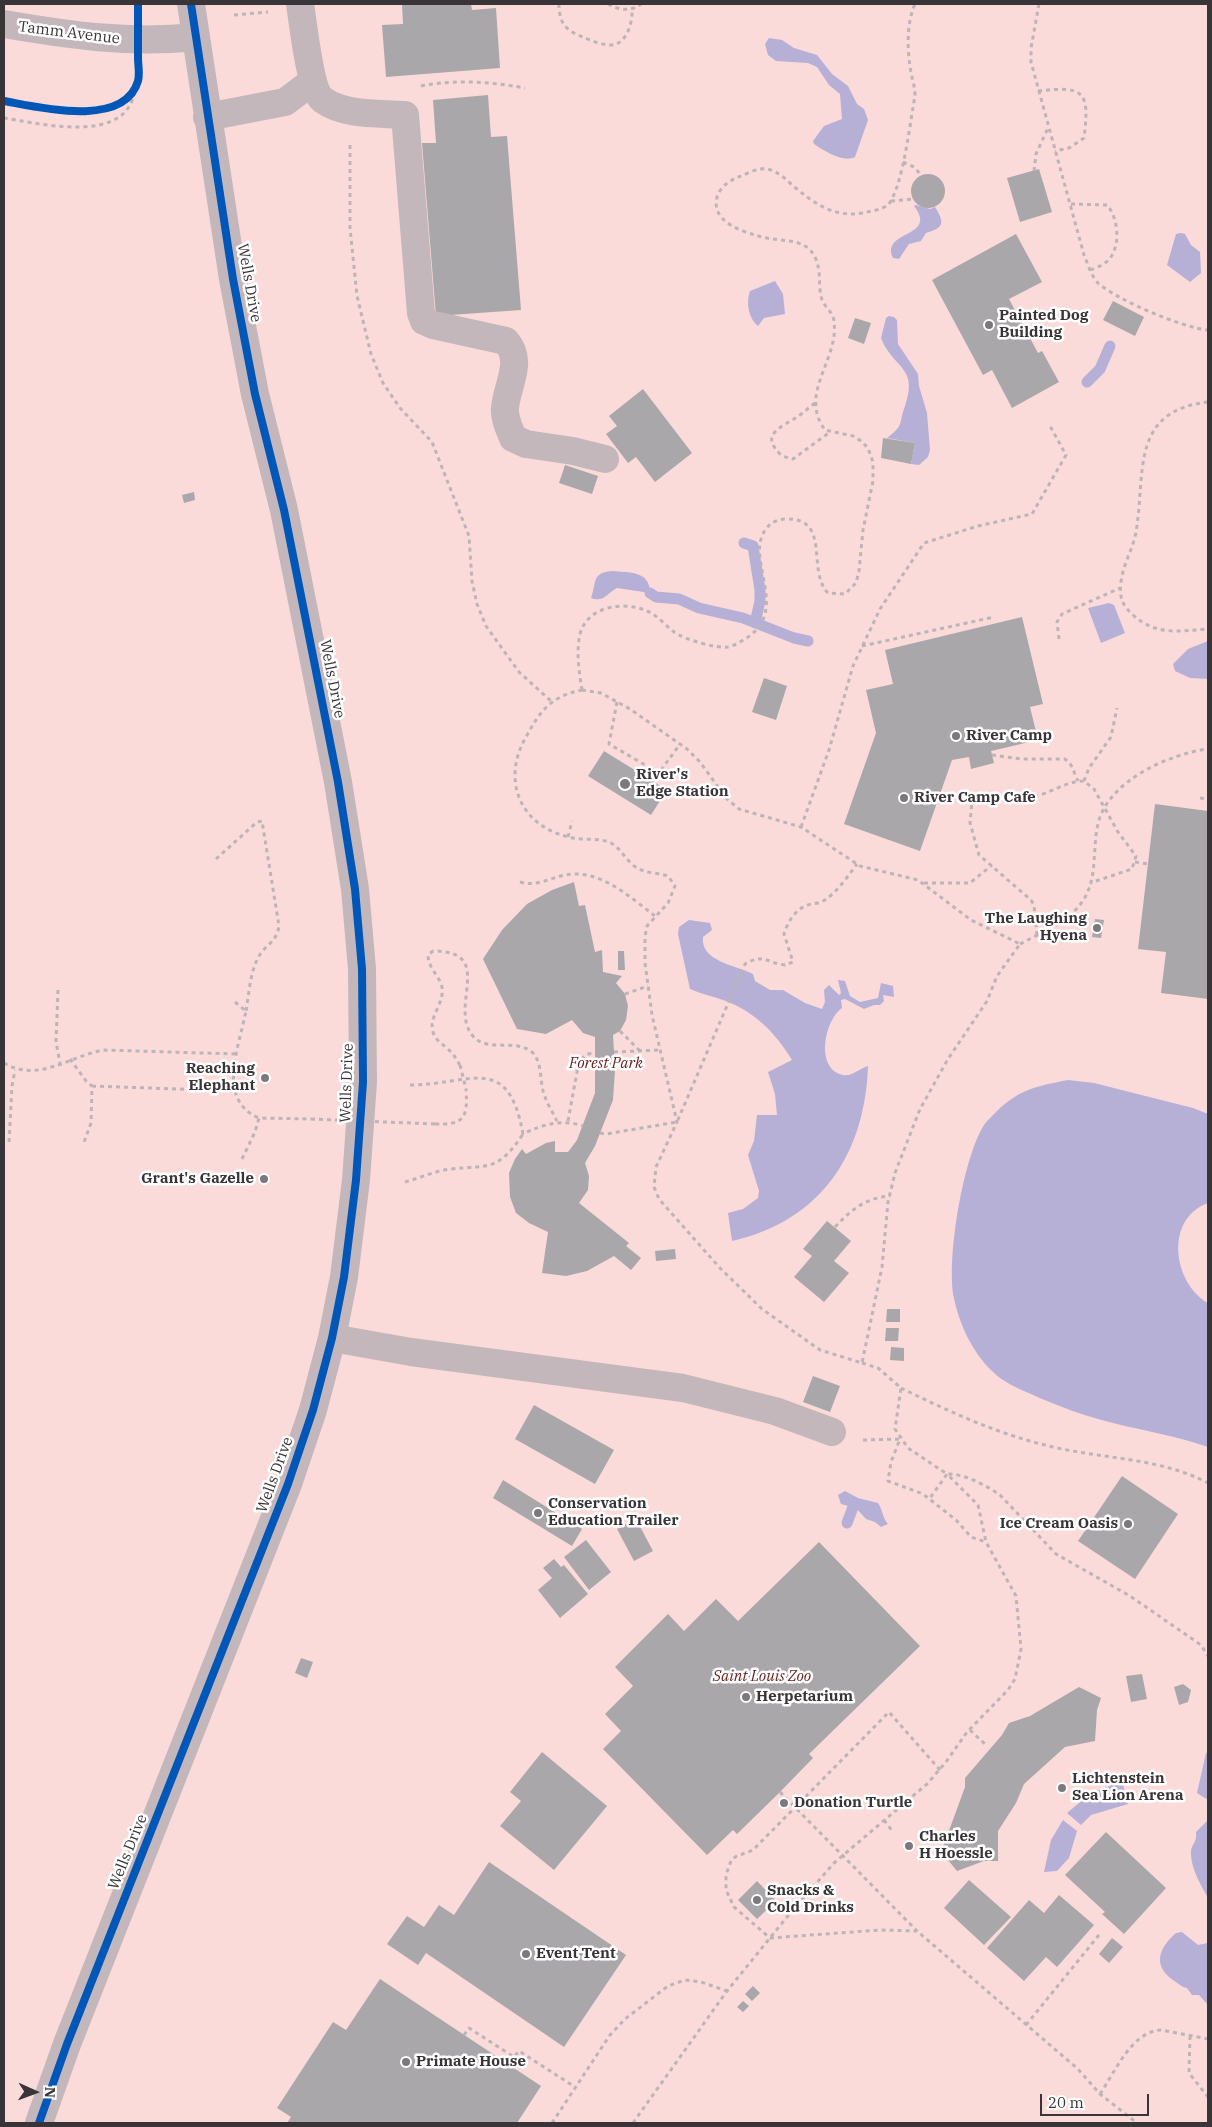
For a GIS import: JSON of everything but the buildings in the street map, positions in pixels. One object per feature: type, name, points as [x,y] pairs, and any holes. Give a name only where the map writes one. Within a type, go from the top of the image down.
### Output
[{"type":"street","name":"Wells Drive","points":[[39,2123],[67,2044],[288,1484],[313,1410],[332,1338],[344,1277],[356,1180],[362,1082],[362,969],[355,889],[338,782],[314,660],[244,337],[194,37],[191,4]]},
{"type":"street","points":[[288,8],[312,81],[321,99],[337,107],[358,111],[405,115],[421,313],[424,321],[433,325],[506,341],[513,348],[515,372],[508,390],[505,410],[513,438],[526,444],[573,451],[605,459]]},
{"type":"street","name":"Tamm Avenue","points":[[4,24],[64,35],[138,41],[194,37]]},
{"type":"street","points":[[207,117],[285,102],[312,81]]},
{"type":"street","points":[[332,1338],[411,1352],[683,1388],[775,1410],[832,1432]]},
{"type":"path","points":[[559,4],[562,21],[569,29],[588,39],[610,45],[616,44],[627,33],[631,25],[632,9]]},
{"type":"path","points":[[608,4],[618,8],[632,9],[640,4]]},
{"type":"path","points":[[582,690],[578,652],[580,634],[589,619],[606,608],[629,606],[649,611],[681,637],[720,647],[733,646],[754,633],[765,614],[768,592],[759,548],[768,526],[778,520],[796,520],[811,529],[816,543],[820,577],[828,593],[845,594],[856,583],[863,530],[872,494],[873,462],[868,448],[861,441],[853,436],[825,430],[820,421],[815,403],[816,387],[830,349],[834,321],[822,296],[816,255],[805,245],[797,242],[757,236],[728,224],[719,214],[717,200],[722,187],[731,180],[761,169],[780,174],[817,204],[832,212],[854,214],[885,207],[891,201],[903,162],[915,96],[915,86],[910,65],[909,22],[915,4]]},
{"type":"path","points":[[1039,4],[1031,48],[1031,62],[1084,255],[1096,281],[1121,298],[1191,327],[1208,330]]},
{"type":"path","points":[[234,14],[288,8]]},
{"type":"path","points":[[4,118],[65,126],[97,126],[111,122],[123,114],[130,105],[138,82],[138,41]]},
{"type":"path","points":[[119,102],[126,98],[138,82]]},
{"type":"path","points":[[1038,91],[1073,90],[1081,94],[1086,104],[1084,138],[1069,148],[1055,151]]},
{"type":"path","points":[[1034,170],[1036,154],[1048,127]]},
{"type":"path","points":[[903,162],[914,167],[922,176]]},
{"type":"path","points":[[891,201],[914,199]]},
{"type":"path","points":[[1070,204],[1107,204],[1114,218],[1116,240],[1114,251],[1105,263],[1091,270]]},
{"type":"path","points":[[1208,402],[1174,411],[1165,416],[1151,436],[1146,450],[1139,486],[1137,529],[1133,549],[1126,564],[1120,588],[1123,605],[1145,625],[1170,632],[1208,629]]},
{"type":"path","points":[[815,403],[792,420],[777,428],[772,436],[772,442],[782,456],[793,459],[830,432]]},
{"type":"path","points":[[801,827],[829,750],[853,666],[880,609],[924,543],[978,526],[1032,514],[1066,455],[1049,424]]},
{"type":"path","points":[[1059,639],[1057,622],[1062,614],[1120,588]]},
{"type":"path","points":[[862,646],[994,617]]},
{"type":"path","points":[[952,626],[954,633]]},
{"type":"path","points":[[677,1122],[660,1050],[645,963],[647,926],[674,894],[675,886],[671,878],[640,870],[609,842],[568,837],[550,832],[530,816],[516,786],[515,766],[520,747],[537,715],[560,697],[582,690],[601,693],[680,744],[700,762],[732,804],[739,809],[801,827],[858,864],[903,875],[923,883],[971,920],[1020,944]]},
{"type":"path","points":[[617,702],[609,744],[658,773],[680,744]]},
{"type":"path","points":[[1084,781],[1089,768],[1111,737],[1117,708]]},
{"type":"path","points":[[862,1363],[882,1267],[890,1196],[895,1173],[920,1109],[948,1059],[987,1001],[997,976],[1020,944],[1070,916],[1085,897],[1090,883],[1098,823],[1104,806],[1119,788],[1146,770],[1174,758],[1208,749]]},
{"type":"path","points":[[992,755],[1021,759],[1065,760],[1072,765],[1078,781]]},
{"type":"path","points":[[1037,935],[1034,905],[1031,900],[979,855],[969,815],[972,801],[982,795],[1024,798],[1038,796],[1078,781],[1084,781],[1094,789],[1118,832],[1136,856],[1136,862],[1132,869],[1127,872],[1090,883]]},
{"type":"path","points":[[1200,798],[1208,799]]},
{"type":"path","points":[[216,859],[257,822],[262,821],[279,926],[275,940],[259,956],[256,963],[237,1054],[234,1091],[239,1104],[248,1113],[259,1118],[434,1124],[452,1124],[463,1118],[466,1114],[466,1089],[460,1065],[451,1052],[437,1040],[432,1031],[433,1021],[442,1000],[442,989],[438,976],[428,963],[428,955],[433,951],[447,951],[457,955],[466,963],[468,976],[466,1017],[472,1035],[486,1044],[517,1046],[533,1054],[540,1068],[545,1097],[557,1121]]},
{"type":"path","points":[[568,837],[572,821]]},
{"type":"path","points":[[1136,862],[1148,864]]},
{"type":"path","points":[[858,864],[842,884],[825,900],[798,910],[784,934],[793,962],[785,965],[766,958],[756,959],[745,964],[742,969],[656,1167],[654,1187],[660,1199],[720,1268],[762,1309],[820,1350],[878,1368],[901,1388],[969,1420],[1025,1441],[1087,1454],[1161,1466],[1190,1474],[1208,1483]]},
{"type":"path","points":[[923,883],[970,883],[992,865]]},
{"type":"path","points":[[520,882],[536,884],[566,875],[583,874],[627,894],[655,916]]},
{"type":"path","points":[[625,994],[648,986]]},
{"type":"path","points":[[58,990],[56,1042],[60,1063]]},
{"type":"path","points":[[236,1002],[246,1011]]},
{"type":"path","points":[[620,1030],[640,1051]]},
{"type":"path","points":[[4,1063],[15,1070],[28,1072],[42,1070],[70,1059],[103,1050],[237,1054]]},
{"type":"path","points":[[614,1052],[660,1050]]},
{"type":"path","points":[[568,1121],[579,1062],[587,1054],[596,1053]]},
{"type":"path","points":[[70,1059],[92,1086],[234,1091]]},
{"type":"path","points":[[9,1142],[12,1086],[15,1070]]},
{"type":"path","points":[[410,1085],[477,1078],[498,1082],[514,1101],[523,1134]]},
{"type":"path","points":[[83,1144],[91,1123],[92,1086]]},
{"type":"path","points":[[242,1159],[255,1132],[259,1118]]},
{"type":"path","points":[[404,1182],[438,1172],[481,1168],[498,1163],[506,1157],[523,1134],[557,1121],[568,1121],[582,1126]]},
{"type":"path","points":[[600,1133],[606,1134],[677,1122]]},
{"type":"path","points":[[835,1228],[858,1205],[875,1198],[890,1196]]},
{"type":"path","points":[[633,2123],[727,1990],[770,1938],[842,1856],[919,1792],[940,1770],[970,1730],[1008,1690],[1015,1679],[1021,1649],[1016,1596],[986,1542],[978,1505],[947,1474],[908,1448],[900,1439],[894,1420],[901,1388]]},
{"type":"path","points":[[900,1439],[891,1462],[888,1481],[913,1489],[930,1498],[956,1520],[971,1537],[986,1542]]},
{"type":"path","points":[[930,1498],[947,1474]]},
{"type":"path","points":[[947,1474],[954,1474],[989,1488],[1000,1495],[1056,1554],[1130,1596],[1201,1645],[1208,1656]]},
{"type":"path","points":[[917,1932],[871,1931],[770,1938],[730,1902],[726,1890],[726,1875],[735,1857],[753,1850],[889,1712],[940,1770]]},
{"type":"path","points":[[970,1730],[987,1746]]},
{"type":"path","points":[[780,1792],[917,1932],[1078,2069],[1100,2094],[1137,2123]]},
{"type":"path","points":[[884,1820],[893,1832]]},
{"type":"path","points":[[1026,2025],[1099,1935]]},
{"type":"path","points":[[552,2123],[610,2035],[625,2019],[668,1986],[685,1980],[701,1982],[727,1990]]},
{"type":"path","points":[[464,2035],[469,2028],[514,2057],[519,2051],[575,2087]]},
{"type":"path","points":[[1100,2094],[1141,2036],[1161,2030],[1208,2039]]},
{"type":"path","points":[[1190,2036],[1189,2073],[1208,2097]]},
{"type":"green space","name":"Saint Louis Zoo","points":[[4,4],[1208,4],[1208,2123],[4,2123]]},
{"type":"shaded area","points":[[769,38],[782,40],[794,48],[817,55],[832,74],[848,86],[857,104],[864,109],[868,120],[855,157],[840,157],[828,153],[814,144],[813,141],[824,126],[842,119],[840,94],[829,85],[817,67],[808,63],[776,61],[768,55],[765,44]]},
{"type":"shaded area","points":[[914,206],[930,209],[935,207],[941,224],[936,229],[926,233],[921,241],[909,244],[899,259],[893,258],[891,249],[894,243],[915,229],[919,224],[920,216]]},
{"type":"shaded area","points":[[1176,234],[1185,234],[1191,245],[1200,252],[1201,273],[1190,282],[1167,265]]},
{"type":"shaded area","points":[[775,281],[783,294],[785,314],[764,318],[758,326],[752,319],[749,310],[748,300],[750,291]]},
{"type":"shaded area","points":[[889,316],[897,320],[898,344],[918,374],[919,386],[927,413],[930,450],[928,457],[919,465],[911,464],[915,443],[887,438],[900,424],[909,383],[907,375],[886,348],[881,338],[886,318]]},
{"type":"shaded area","points":[[612,571],[642,576],[649,586],[650,593],[617,588],[602,598],[591,598],[598,576]]},
{"type":"shaded area","points":[[1109,603],[1114,605],[1125,633],[1101,643],[1088,608]]},
{"type":"shaded area","points":[[1208,641],[1208,679],[1190,678],[1175,671],[1173,664],[1188,649]]},
{"type":"shaded area","points":[[689,920],[710,923],[712,930],[703,937],[707,952],[713,957],[753,974],[755,981],[770,990],[783,990],[805,1003],[822,1009],[825,1002],[824,990],[829,985],[839,995],[841,993],[838,980],[845,981],[850,996],[860,1002],[878,998],[881,983],[893,986],[894,997],[883,995],[884,1001],[880,1005],[864,1009],[845,999],[841,1000],[842,1008],[836,1014],[827,1033],[826,1055],[828,1064],[834,1071],[843,1075],[853,1074],[868,1066],[865,1098],[858,1128],[847,1155],[832,1179],[813,1200],[790,1218],[763,1231],[732,1241],[728,1213],[743,1209],[758,1198],[759,1191],[748,1155],[754,1141],[757,1115],[777,1115],[775,1094],[768,1072],[792,1060],[778,1040],[754,1016],[723,1000],[690,989],[678,934],[679,927]]},
{"type":"shaded area","points":[[1068,1080],[1094,1083],[1193,1108],[1208,1114],[1208,1203],[1194,1211],[1185,1223],[1179,1236],[1178,1252],[1181,1267],[1187,1281],[1196,1294],[1208,1303],[1208,1447],[1082,1414],[1051,1403],[1010,1384],[996,1375],[985,1364],[973,1347],[959,1318],[952,1281],[954,1235],[963,1184],[976,1140],[987,1121],[1013,1098],[1038,1087]]},
{"type":"shaded area","points":[[845,1491],[858,1498],[878,1503],[888,1524],[881,1527],[875,1522],[866,1519],[856,1508],[841,1504],[838,1495]]},
{"type":"shaded area","points":[[1208,1752],[1208,1800],[1197,1793],[1206,1753]]},
{"type":"shaded area","points":[[1123,1781],[1125,1798],[1128,1804],[1091,1815],[1081,1825],[1067,1813],[1091,1793]]},
{"type":"shaded area","points":[[1063,1820],[1077,1831],[1069,1858],[1057,1871],[1044,1872],[1051,1840]]},
{"type":"shaded area","points":[[1208,1820],[1208,1898],[1194,1869],[1191,1851],[1196,1838],[1196,1832]]},
{"type":"shaded area","points":[[1182,1932],[1198,1945],[1208,1943],[1208,2005],[1199,1995],[1192,1995],[1187,1988],[1173,1980],[1162,1968],[1160,1956],[1165,1945],[1176,1933]]},
{"type":"waterway","points":[[1087,382],[1100,369],[1110,346]]},
{"type":"waterway","points":[[744,543],[753,546],[760,590],[760,601],[755,623]]},
{"type":"waterway","points":[[650,593],[656,597],[679,599],[699,608],[743,618],[794,638],[808,641]]},
{"type":"waterway","points":[[847,1523],[853,1507]]},
{"type":"cycle path","points":[[4,101],[57,110],[78,111],[98,110],[116,105],[130,96],[139,75],[138,4]]},
{"type":"cycle path","points":[[39,2123],[67,2044],[288,1484],[313,1410],[332,1338],[344,1277],[356,1180],[363,1082],[362,969],[355,889],[338,782],[284,510],[255,394],[233,279],[191,4]]},
{"type":"place","name":"Painted Dog Building","points":[[989,325]]},
{"type":"place","name":"River Camp","points":[[956,736]]},
{"type":"place","name":"River's Edge Station","points":[[625,784]]},
{"type":"place","name":"River Camp Cafe","points":[[904,798]]},
{"type":"place","name":"The Laughing Hyena","points":[[1097,928]]},
{"type":"place","name":"Reaching Elephant","points":[[265,1078]]},
{"type":"place","name":"Grant's Gazelle","points":[[264,1179]]},
{"type":"place","name":"Conservation Education Trailer","points":[[538,1513]]},
{"type":"place","name":"Ice Cream Oasis","points":[[1128,1524]]},
{"type":"place","name":"Herpetarium","points":[[746,1697]]},
{"type":"place","name":"Lichtenstein Sea Lion Arena","points":[[1062,1788]]},
{"type":"place","name":"Donation Turtle","points":[[784,1803]]},
{"type":"place","name":"Charles H Hoessle","points":[[909,1846]]},
{"type":"place","name":"Snacks & Cold Drinks","points":[[757,1900]]},
{"type":"place","name":"Event Tent","points":[[526,1954]]},
{"type":"place","name":"Primate House","points":[[406,2062]]},
{"type":"park label","name":"Forest Park","points":[[606,1064]]}]
